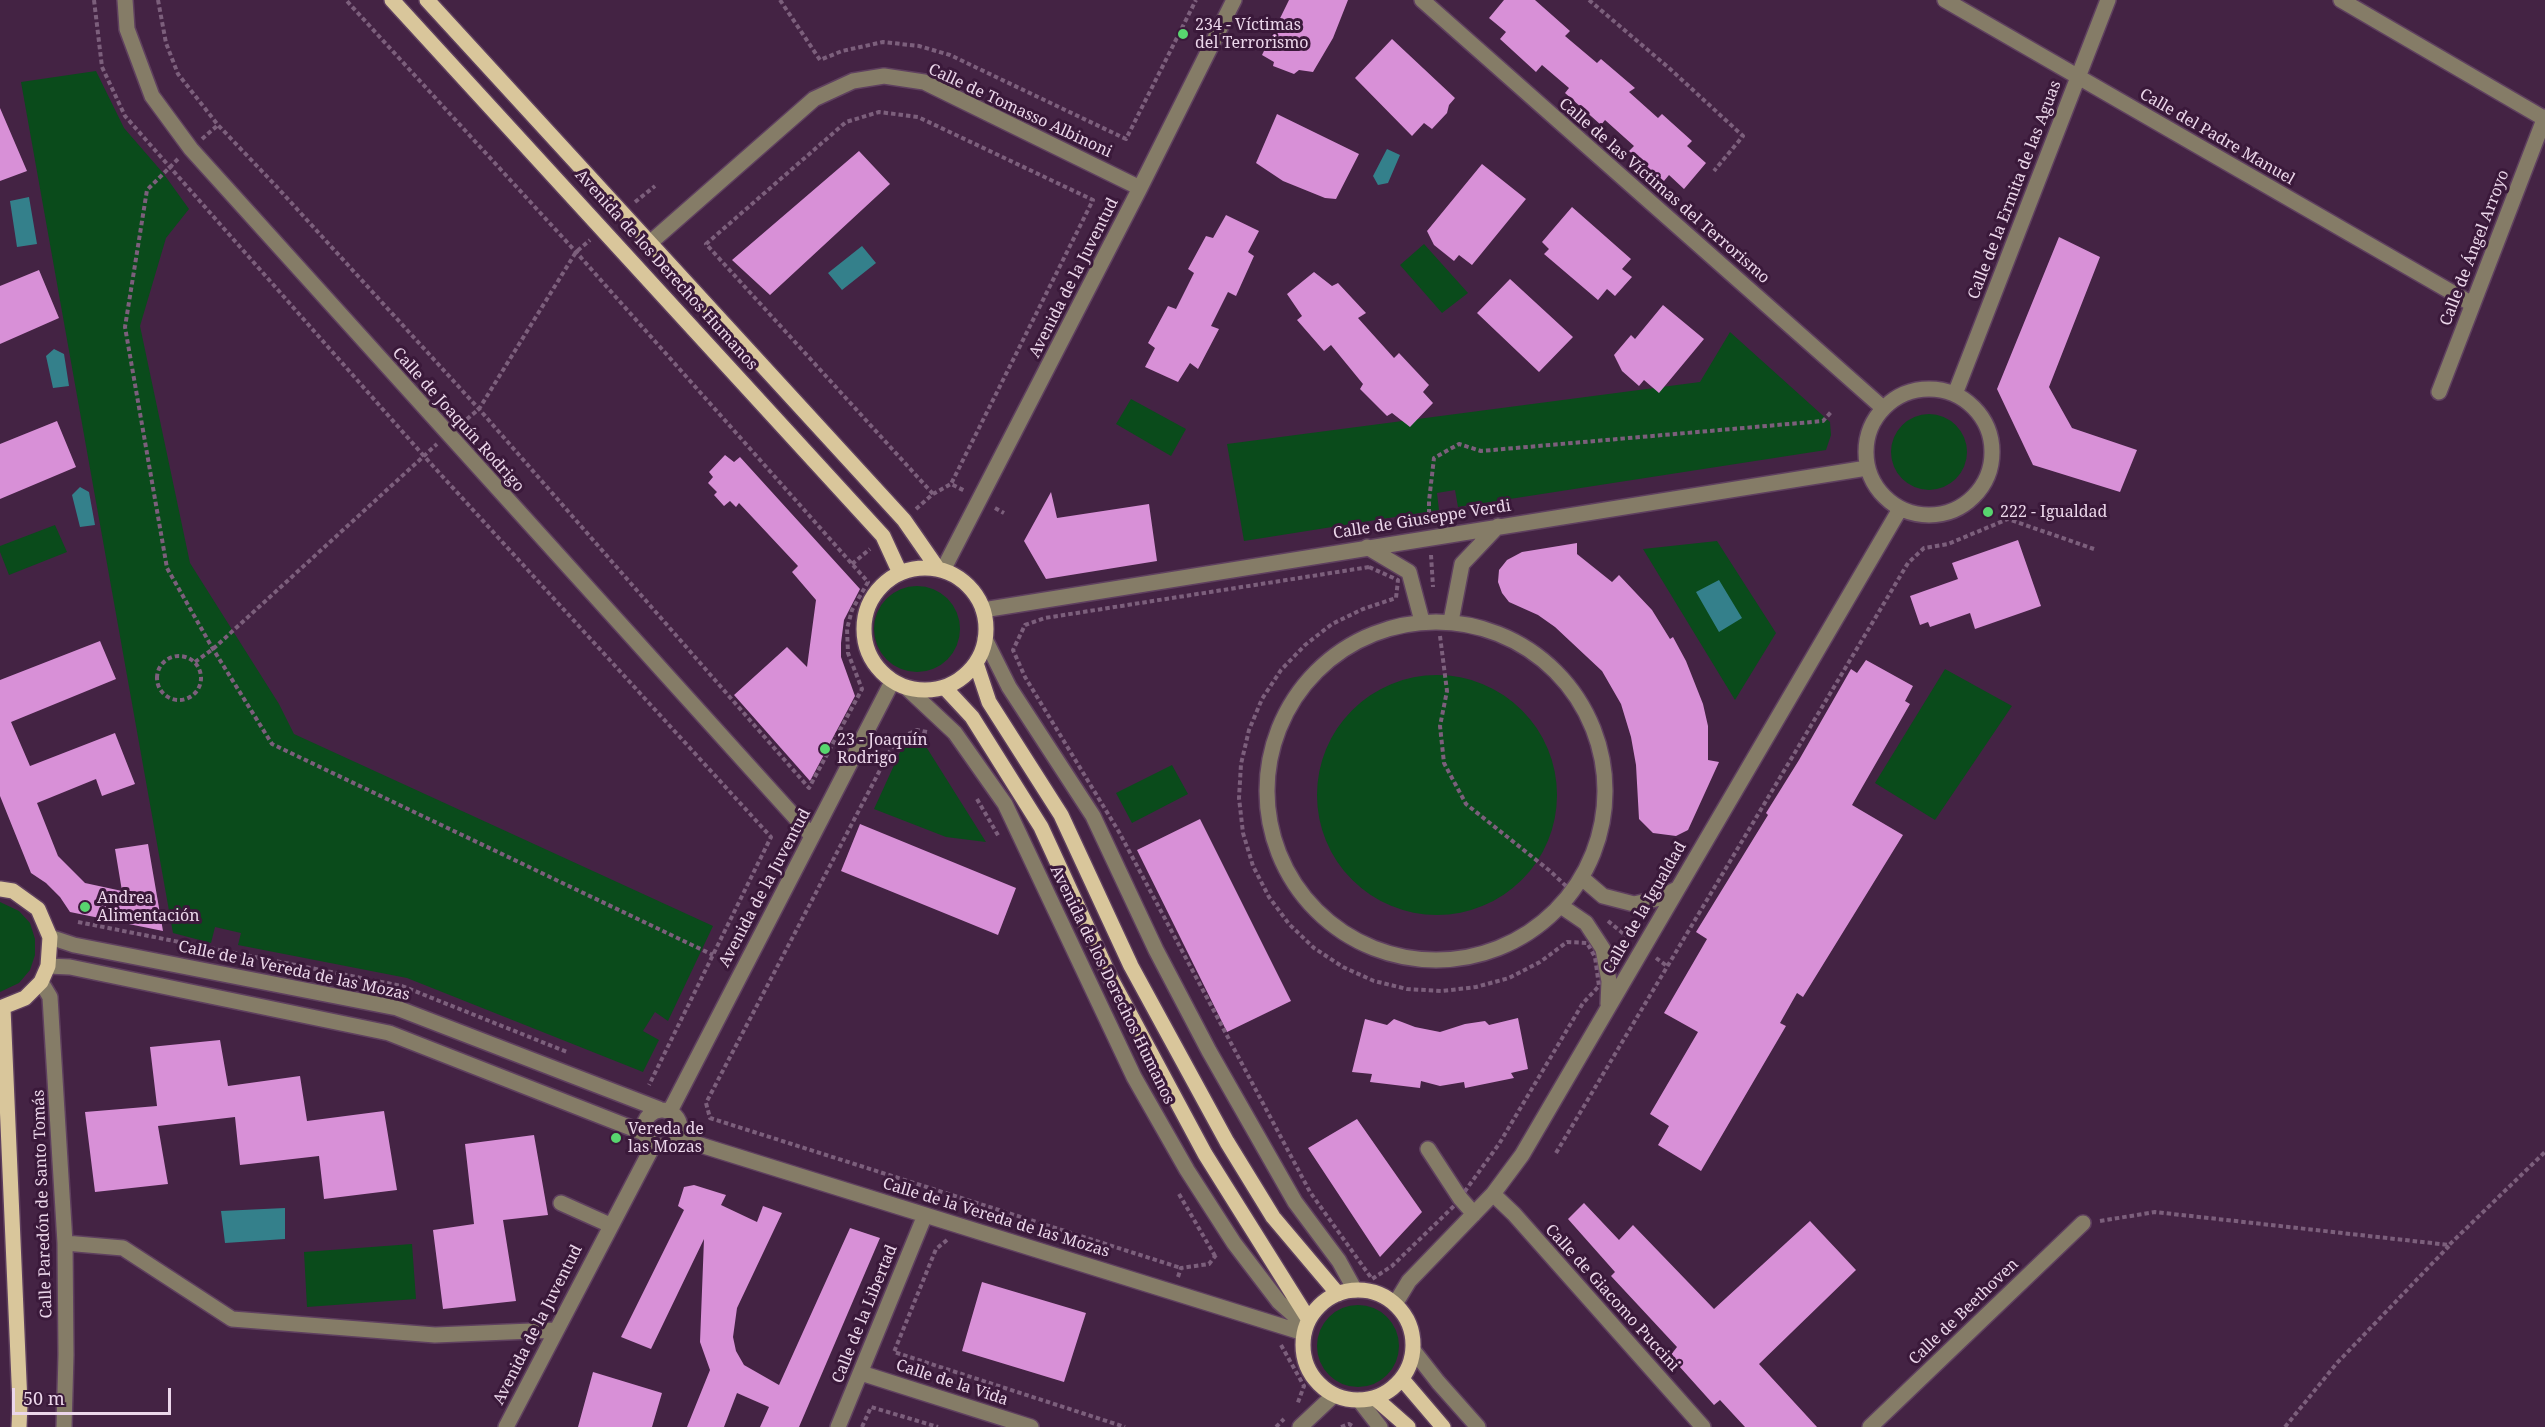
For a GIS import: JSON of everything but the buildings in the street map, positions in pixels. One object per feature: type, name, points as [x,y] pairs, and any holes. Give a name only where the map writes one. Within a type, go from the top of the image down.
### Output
[{"type":"main road","name":"Avenida de los Derechos Humanos","points":[[392,0],[884,536],[900,573]]},
{"type":"main road","name":"Avenida de los Derechos Humanos","points":[[430,1],[904,520],[940,569]]},
{"type":"main road","points":[[914,568],[940,569],[957,576],[968,585],[983,610],[985,639],[976,663],[963,678],[945,688],[927,691],[909,689],[892,682],[870,657],[863,625],[867,609],[875,594],[886,581],[900,573],[914,568]]},
{"type":"main road","name":"Avenida de los Derechos Humanos","points":[[976,663],[989,702],[1061,814],[1131,966],[1227,1142],[1273,1217],[1338,1294]]},
{"type":"main road","name":"Avenida de los Derechos Humanos","points":[[945,688],[972,717],[1041,827],[1110,977],[1205,1154],[1306,1326]]},
{"type":"main road","points":[[0,889],[13,891],[38,909],[51,937],[48,966],[41,982],[25,998],[2,1008],[20,1404],[19,1427]]},
{"type":"main road","points":[[1355,1290],[1369,1291],[1395,1304],[1410,1325],[1413,1350],[1402,1378],[1395,1387],[1375,1398],[1359,1400],[1334,1395],[1320,1385],[1310,1371],[1304,1354],[1306,1326],[1317,1309],[1338,1294],[1355,1290]]},
{"type":"main road","points":[[1402,1378],[1443,1427]]},
{"type":"main road","points":[[1375,1398],[1408,1427]]},
{"type":"street","name":"Calle de Joaquín Rodrigo","points":[[125,0],[127,29],[152,96],[190,149],[812,836]]},
{"type":"street","name":"Avenida de la Juventud","points":[[940,569],[980,500],[1234,0]]},
{"type":"street","name":"Calle de las Víctimas del Terrorismo","points":[[1422,0],[1883,408]]},
{"type":"street","name":"Calle del Padre Manuel","points":[[1945,0],[2472,304]]},
{"type":"street","name":"Calle de la Ermita de las Aguas","points":[[1956,394],[2108,0]]},
{"type":"street","points":[[2341,0],[2545,118]]},
{"type":"street","name":"Calle de Tomasso Albinoni","points":[[651,242],[814,99],[853,81],[884,76],[924,82],[1140,188]]},
{"type":"street","name":"Calle de Ángel Arroyo","points":[[2439,392],[2545,118]]},
{"type":"street","points":[[1917,389],[1936,389],[1956,394],[1972,406],[1984,422],[1991,441],[1992,461],[1986,480],[1974,497],[1958,509],[1939,515],[1919,515],[1900,509],[1885,499],[1874,485],[1867,468],[1865,447],[1871,426],[1883,408],[1899,396],[1917,389]]},
{"type":"street","name":"Calle de Giuseppe Verdi","points":[[983,610],[1867,468]]},
{"type":"street","name":"Calle de la Igualdad","points":[[1395,1304],[1409,1281],[1493,1194],[1522,1155],[1900,509]]},
{"type":"street","points":[[1451,621],[1462,564],[1498,526]]},
{"type":"street","points":[[1367,547],[1409,572],[1429,620]]},
{"type":"street","points":[[1429,620],[1451,621],[1506,636],[1553,667],[1587,713],[1604,768],[1602,825],[1582,878],[1561,906],[1528,934],[1488,953],[1445,961],[1401,958],[1359,943],[1350,937],[1323,918],[1294,885],[1275,845],[1266,802],[1269,758],[1283,716],[1308,679],[1340,650],[1380,630],[1429,620]]},
{"type":"street","points":[[985,639],[1009,687],[1093,816],[1172,980],[1295,1202],[1339,1261],[1355,1290]]},
{"type":"street","name":"Avenida de la Juventud","points":[[664,1110],[892,682]]},
{"type":"street","name":"Avenida de los Derechos Humanos","points":[[909,689],[955,733],[1005,804],[1134,1077],[1187,1170],[1234,1243],[1266,1285],[1279,1302],[1306,1326]]},
{"type":"street","points":[[1582,878],[1603,896],[1634,904],[1660,898],[1677,889]]},
{"type":"street","points":[[1561,906],[1586,923],[1603,949],[1609,981],[1608,1008]]},
{"type":"street","name":"Calle de la Vereda de las Mozas","points":[[51,937],[74,945],[397,1008],[664,1110]]},
{"type":"street","points":[[48,966],[70,967],[389,1033],[663,1146],[671,1144],[678,1138],[681,1128],[678,1118],[664,1110],[646,1118],[649,1139]]},
{"type":"street","name":"Calle Paredón de Santo Tomás","points":[[41,982],[50,997],[64,1243],[66,1355],[64,1427]]},
{"type":"street","name":"Calle de la Vereda de las Mozas","points":[[678,1138],[925,1215],[1306,1326]]},
{"type":"street","name":"Avenida de la Juventud","points":[[506,1427],[610,1225],[649,1139]]},
{"type":"street","points":[[1428,1149],[1460,1198],[1474,1214]]},
{"type":"street","name":"Calle de Giacomo Puccini","points":[[1493,1194],[1514,1214],[1703,1427]]},
{"type":"street","points":[[561,1203],[610,1225]]},
{"type":"street","name":"Calle de la Libertad","points":[[838,1427],[925,1215]]},
{"type":"street","name":"Calle de Beethoven","points":[[1870,1427],[2083,1223]]},
{"type":"street","points":[[64,1243],[123,1248],[232,1319],[435,1335],[556,1330]]},
{"type":"street","points":[[1413,1350],[1478,1427]]},
{"type":"street","name":"Calle de la Vida","points":[[861,1373],[1031,1427]]},
{"type":"street","points":[[1300,1427],[1334,1395]]},
{"type":"street","points":[[1359,1400],[1380,1427]]},
{"type":"path","points":[[94,0],[102,67],[124,116],[423,455],[771,837],[650,1085],[640,1081]]},
{"type":"path","points":[[158,0],[166,43],[178,74],[218,125],[479,409],[809,788],[862,690],[848,653],[847,629],[852,610],[868,582],[576,252],[346,0]]},
{"type":"path","points":[[780,0],[820,60],[842,51],[883,42],[919,46],[950,56],[1126,139],[1196,0]]},
{"type":"path","points":[[1589,0],[1669,68],[1743,136],[1714,171]]},
{"type":"path","points":[[904,520],[933,494],[951,484],[1093,200],[918,117],[879,112],[846,122],[706,244],[933,494]]},
{"type":"path","points":[[218,125],[168,167],[147,190],[124,327],[167,568],[213,649],[272,744],[713,955]]},
{"type":"path","points":[[1572,892],[1550,871],[1466,804],[1444,763],[1440,726],[1447,691],[1442,642],[1429,620],[1429,501],[1434,458],[1459,444],[1481,451],[1823,421],[1832,411]]},
{"type":"path","points":[[951,484],[1004,513]]},
{"type":"path","points":[[1556,1153],[1908,562],[1924,548],[1948,544],[2008,519],[2094,549]]},
{"type":"path","points":[[852,564],[884,536]]},
{"type":"path","points":[[1370,567],[1398,580],[1396,598],[1363,609],[1332,624],[1305,645],[1281,670],[1262,699],[1249,730],[1241,764],[1239,798],[1243,833],[1253,866],[1269,897],[1289,924],[1324,954],[1343,967],[1374,981],[1407,989],[1442,991],[1476,987],[1509,978],[1540,962],[1567,942],[1587,943],[1595,957],[1599,986],[1583,1003],[1499,1144],[1460,1198],[1392,1266],[1372,1279],[1310,1192],[1119,832],[1025,677],[1013,650],[1025,625],[1045,618],[1370,567]]},
{"type":"path","points":[[183,656],[189,658],[199,668],[201,683],[192,696],[178,700],[164,694],[160,688],[157,681],[159,668],[169,658],[183,656]]},
{"type":"path","points":[[933,734],[917,730],[902,737],[891,749],[706,1103],[710,1118],[1181,1268]]},
{"type":"path","points":[[971,790],[1002,844]]},
{"type":"path","points":[[1607,920],[1667,966]]},
{"type":"path","points":[[78,922],[402,986],[576,1056]]},
{"type":"path","points":[[2285,1427],[2337,1363],[2449,1245],[2545,1152]]},
{"type":"path","points":[[1173,1185],[1215,1256]]},
{"type":"path","points":[[2083,1223],[2155,1212],[2449,1245]]},
{"type":"path","points":[[955,1242],[945,1240],[936,1249],[894,1352],[1125,1427]]},
{"type":"path","points":[[1276,1427],[1297,1406],[1305,1386],[1280,1344]]},
{"type":"path","points":[[862,1427],[870,1407],[938,1427]]},
{"type":"path","points":[[1341,1427],[1349,1424],[1353,1427]]},
{"type":"shaded area","points":[[96,71],[124,128],[163,173],[189,209],[166,238],[140,326],[190,563],[279,704],[294,734],[713,926],[668,1021],[655,1012],[643,1031],[659,1040],[643,1072],[407,978],[238,945],[241,933],[215,927],[211,943],[173,933],[21,82]]},
{"type":"shaded area","points":[[1387,149],[1400,155],[1388,183],[1378,185],[1373,176]]},
{"type":"shaded area","points":[[29,197],[37,244],[17,247],[10,201]]},
{"type":"shaded area","points":[[1424,244],[1468,293],[1442,313],[1400,265]]},
{"type":"shaded area","points":[[862,246],[876,263],[842,290],[828,273]]},
{"type":"shaded area","points":[[1730,332],[1830,422],[1831,435],[1826,450],[1458,507],[1455,490],[1437,493],[1439,510],[1244,541],[1227,444],[1700,382]]},
{"type":"shaded area","points":[[54,349],[64,354],[69,386],[53,388],[46,356]]},
{"type":"shaded area","points":[[1131,399],[1186,429],[1171,456],[1116,424]]},
{"type":"shaded area","points":[[1929,414],[1943,417],[1956,425],[1964,438],[1967,452],[1964,466],[1956,479],[1943,487],[1929,490],[1915,487],[1902,479],[1894,466],[1891,452],[1894,438],[1902,425],[1915,417]]},
{"type":"shaded area","points":[[80,487],[89,492],[95,525],[80,527],[72,495]]},
{"type":"shaded area","points":[[55,525],[67,552],[9,575],[0,546]]},
{"type":"shaded area","points":[[1717,541],[1776,633],[1735,700],[1643,549]]},
{"type":"shaded area","points":[[1719,580],[1742,618],[1719,632],[1696,592]]},
{"type":"shaded area","points":[[917,586],[941,593],[953,605],[960,629],[953,653],[941,665],[917,672],[893,665],[881,653],[874,629],[881,605],[893,593]]},
{"type":"shaded area","points":[[1945,669],[2012,706],[1935,820],[1875,783]]},
{"type":"shaded area","points":[[1437,675],[1460,678],[1483,685],[1522,710],[1547,749],[1554,772],[1557,795],[1554,818],[1547,841],[1522,880],[1483,905],[1460,912],[1437,915],[1414,912],[1391,905],[1352,880],[1327,841],[1320,818],[1317,795],[1320,772],[1327,749],[1352,710],[1391,685],[1414,678]]},
{"type":"shaded area","points":[[913,743],[925,745],[986,842],[946,837],[874,809],[901,750]]},
{"type":"shaded area","points":[[1172,765],[1188,794],[1132,823],[1116,793]]},
{"type":"shaded area","points":[[0,902],[19,911],[30,923],[35,939],[35,955],[30,970],[19,983],[0,992]]},
{"type":"shaded area","points":[[285,1208],[285,1239],[225,1243],[221,1211]]},
{"type":"shaded area","points":[[412,1244],[416,1299],[307,1307],[304,1252]]},
{"type":"shaded area","points":[[1358,1305],[1374,1308],[1387,1317],[1396,1330],[1399,1346],[1396,1362],[1387,1375],[1374,1384],[1358,1387],[1342,1384],[1329,1375],[1320,1362],[1317,1346],[1320,1330],[1329,1317],[1342,1308]]},
{"type":"place","name":"234 - Víctimas del Terrorismo","points":[[1183,34]]},
{"type":"place","name":"222 - Igualdad","points":[[1988,512]]},
{"type":"place","name":"23 - Joaquín Rodrigo","points":[[825,749]]},
{"type":"place","name":"Andrea Alimentación","points":[[85,907]]},
{"type":"place","name":"Vereda de las Mozas","points":[[616,1138]]}]
